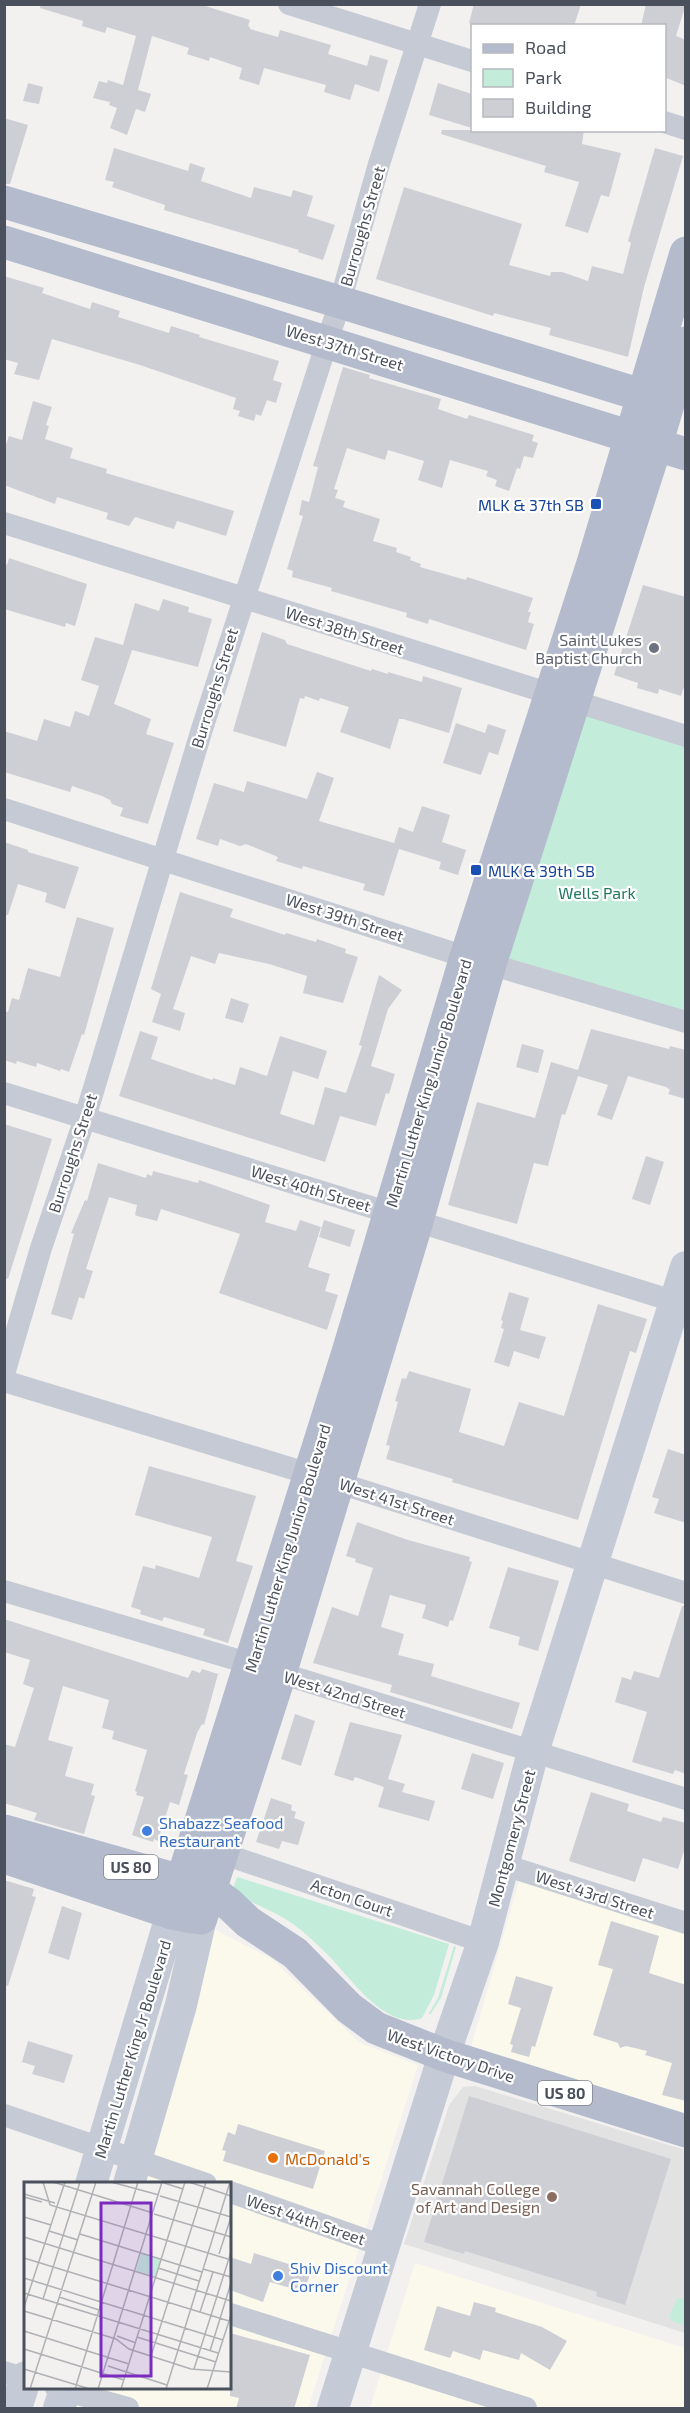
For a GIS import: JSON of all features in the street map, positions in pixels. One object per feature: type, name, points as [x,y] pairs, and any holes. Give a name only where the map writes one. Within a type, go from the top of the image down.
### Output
[{"type":"main road","points":[[4,202],[340,302],[666,403]]},
{"type":"main road","name":"West 37th Street","points":[[4,242],[658,445]]},
{"type":"main road","name":"Martin Luther King Junior Boulevard","points":[[191,1900],[266,1669],[478,961],[563,698],[658,445],[666,403],[686,253]]},
{"type":"main road","name":"Martin Luther King Junior Boulevard","points":[[666,403],[686,343]]},
{"type":"main road","name":"Montgomery Street","points":[[333,2409],[444,2055],[483,1942],[534,1752],[592,1564],[680,1303],[686,1268]]},
{"type":"main road","name":"Martin Luther King Junior Boulevard","points":[[191,1900],[221,1853],[266,1669]]},
{"type":"main road","name":"West Victory Drive","points":[[4,1831],[191,1900]]},
{"type":"main road","name":"West Victory Drive","points":[[4,1857],[191,1900],[228,1903],[248,1922],[295,1953],[338,1998],[363,2020],[388,2034],[444,2055],[686,2131]]},
{"type":"main road","name":"Martin Luther King Jr Boulevard","points":[[92,2182],[191,1900]]},
{"type":"main road","name":"Martin Luther King Jr Boulevard","points":[[133,2172],[181,2005],[191,1900]]},
{"type":"main road","points":[[16,2409],[20,2377]]},
{"type":"street","points":[[289,4],[471,60]]},
{"type":"street","name":"Burroughs Street","points":[[4,1374],[41,1248],[85,1118],[243,597],[340,302],[379,165],[430,4]]},
{"type":"street","points":[[666,123],[686,129]]},
{"type":"street","name":"West 38th Street","points":[[4,523],[686,736]]},
{"type":"street","name":"West 39th Street","points":[[4,809],[478,961],[686,1022]]},
{"type":"street","name":"West 40th Street","points":[[4,1093],[680,1303]]},
{"type":"street","name":"West 41st Street","points":[[4,1382],[324,1479],[686,1593]]},
{"type":"street","name":"West 42nd Street","points":[[4,1591],[266,1669],[686,1799]]},
{"type":"street","name":"Acton Court","points":[[221,1853],[483,1942]]},
{"type":"street","name":"West 43rd Street","points":[[504,1865],[686,1923]]},
{"type":"street","points":[[4,2115],[102,2148],[133,2172],[194,2182]]},
{"type":"street","name":"West 44th Street","points":[[231,2192],[383,2246]]},
{"type":"street","points":[[231,2314],[526,2409]]},
{"type":"street","points":[[61,2393],[128,2409]]},
{"type":"shaded area","points":[[519,1881],[685,1932],[685,2113],[471,2047]]},
{"type":"shaded area","points":[[198,1921],[272,1959],[360,2043],[418,2065],[308,2408],[64,2408],[70,2389],[231,2389],[231,2182],[126,2182]]},
{"type":"shaded area","name":"Savannah College of Art and Design","points":[[475,2086],[685,2150],[685,2333],[404,2244],[449,2105],[463,2087]]},
{"type":"shaded area","points":[[415,2263],[685,2348],[685,2408],[370,2408]]},
{"type":"green space","name":"Wells Park","points":[[563,703],[685,740],[685,1012],[485,951]]},
{"type":"green space","points":[[237,1877],[449,1944],[434,1995],[422,2018],[408,2020],[395,2017],[382,2010],[369,2000],[324,1951],[297,1927],[232,1891]]},
{"type":"green space","points":[[454,1946],[456,1947],[441,1998],[430,2015],[438,1998]]},
{"type":"green space","points":[[685,2298],[685,2326],[672,2321],[669,2316],[677,2299]]},
{"type":"building","points":[[41,4],[199,4],[250,20],[248,26],[250,29],[278,37],[280,30],[331,45],[328,54],[367,66],[370,55],[388,60],[379,92],[355,84],[350,100],[324,92],[326,85],[264,68],[259,85],[239,79],[242,68],[210,57],[209,61],[187,54],[189,48],[152,36],[138,90],[151,94],[145,112],[136,109],[127,135],[110,128],[117,108],[109,105],[110,102],[93,98],[99,81],[107,83],[108,80],[123,85],[136,36],[107,27],[105,33],[82,26],[83,21],[40,8]]},
{"type":"building","points":[[474,4],[581,4],[575,24],[469,23]]},
{"type":"building","points":[[646,4],[686,4],[676,36],[686,40],[686,86],[666,78],[666,24],[641,24]]},
{"type":"building","points":[[28,83],[43,87],[39,104],[23,101]]},
{"type":"building","points":[[438,83],[471,94],[471,128],[429,115]]},
{"type":"building","points":[[4,118],[28,125],[10,184],[4,184]]},
{"type":"building","points":[[442,130],[584,132],[582,144],[621,153],[609,197],[601,195],[588,233],[565,226],[579,182],[544,172],[546,166],[441,134]]},
{"type":"building","points":[[114,148],[188,171],[190,163],[205,168],[201,181],[251,198],[254,187],[291,197],[293,190],[313,196],[307,216],[335,225],[323,260],[298,252],[299,250],[164,210],[165,205],[112,187],[114,182],[105,180]]},
{"type":"building","points":[[655,148],[683,156],[644,287],[628,357],[549,335],[551,328],[494,313],[493,316],[376,279],[404,187],[522,224],[509,265],[550,276],[551,272],[562,272],[588,281],[592,266],[623,274],[631,243],[628,241]]},
{"type":"building","points":[[4,276],[44,288],[42,293],[90,309],[92,302],[120,311],[118,317],[169,333],[171,326],[200,335],[199,337],[279,361],[273,380],[282,383],[276,403],[267,400],[261,416],[256,414],[254,421],[238,416],[240,411],[233,409],[236,398],[140,365],[52,339],[39,380],[14,374],[18,363],[4,359]]},
{"type":"building","points":[[343,367],[370,375],[369,378],[441,399],[438,409],[467,419],[469,415],[534,435],[532,441],[538,443],[533,458],[524,456],[509,491],[495,486],[497,480],[486,476],[488,471],[450,460],[442,488],[418,480],[424,461],[388,450],[385,460],[347,448],[334,489],[338,490],[335,498],[345,501],[343,507],[380,519],[373,541],[397,548],[396,552],[411,557],[410,560],[421,564],[420,567],[466,580],[467,577],[533,598],[528,612],[531,612],[528,622],[534,624],[526,650],[429,619],[428,624],[406,617],[407,613],[292,577],[293,571],[287,569],[303,516],[299,515],[302,500],[309,502],[318,467],[313,466]]},
{"type":"building","points":[[33,401],[52,407],[46,425],[49,426],[45,439],[73,448],[70,458],[107,469],[106,473],[234,511],[226,536],[177,521],[174,529],[135,517],[129,526],[106,519],[108,513],[57,497],[55,504],[4,485],[4,450],[9,436],[22,440]]},
{"type":"building","points":[[9,558],[87,584],[75,626],[66,623],[65,627],[4,609],[4,564],[7,565]]},
{"type":"building","name":"Saint Lukes Baptist Church","points":[[643,585],[686,597],[686,681],[681,696],[659,689],[658,694],[637,688],[638,683],[614,675]]},
{"type":"building","points":[[163,599],[189,607],[188,612],[212,619],[198,667],[132,650],[114,704],[151,719],[146,734],[174,743],[148,824],[120,816],[123,808],[112,804],[110,800],[102,796],[72,786],[70,792],[4,772],[4,731],[37,741],[44,719],[70,727],[75,711],[89,716],[99,686],[81,680],[95,637],[123,645],[135,603],[159,611]]},
{"type":"building","points":[[262,632],[285,640],[287,644],[371,671],[372,669],[388,674],[388,672],[422,682],[423,676],[462,688],[449,733],[399,719],[390,749],[340,732],[349,707],[305,696],[304,699],[300,698],[286,747],[233,731]]},
{"type":"building","points":[[456,723],[485,733],[488,724],[506,730],[498,755],[489,752],[481,775],[443,763]]},
{"type":"building","points":[[317,772],[334,778],[319,821],[394,843],[399,827],[413,832],[422,806],[450,815],[442,842],[466,850],[458,875],[439,869],[441,862],[399,849],[384,896],[363,890],[365,884],[303,866],[302,869],[276,861],[278,857],[246,844],[240,846],[220,839],[218,846],[196,839],[214,783],[244,792],[247,781],[307,799]]},
{"type":"building","points":[[4,842],[28,850],[28,852],[79,867],[65,909],[45,902],[47,893],[18,884],[8,915],[4,915]]},
{"type":"building","points":[[180,892],[233,909],[230,917],[285,935],[286,933],[316,942],[317,939],[346,949],[345,953],[358,957],[343,1003],[303,993],[307,976],[269,964],[219,953],[215,964],[191,956],[173,1009],[185,1013],[180,1031],[152,1022],[161,994],[151,989]]},
{"type":"building","points":[[77,917],[114,928],[84,1035],[82,1034],[69,1072],[37,1063],[36,1067],[17,1061],[16,1064],[4,1060],[4,1011],[8,1012],[12,998],[19,1000],[28,968],[60,977]]},
{"type":"building","points":[[379,975],[402,990],[388,1009],[371,1066],[395,1074],[389,1094],[386,1093],[376,1126],[340,1116],[325,1162],[119,1096],[140,1031],[158,1037],[151,1059],[212,1080],[213,1078],[235,1085],[240,1067],[267,1076],[280,1036],[327,1051],[318,1079],[293,1071],[280,1114],[314,1125],[325,1087],[346,1093],[362,1046],[359,1045]]},
{"type":"building","points":[[231,998],[249,1004],[243,1023],[225,1018]]},
{"type":"building","points":[[591,1029],[669,1049],[670,1046],[686,1050],[686,1099],[668,1094],[670,1090],[666,1087],[628,1076],[612,1120],[597,1115],[608,1085],[578,1076],[565,1115],[562,1114],[548,1166],[534,1163],[517,1224],[448,1205],[477,1102],[535,1118],[551,1062],[578,1070]]},
{"type":"building","points":[[522,1044],[544,1050],[538,1073],[516,1067]]},
{"type":"building","points":[[4,1124],[52,1139],[8,1279],[4,1278]]},
{"type":"building","points":[[646,1156],[664,1162],[650,1205],[632,1199]]},
{"type":"building","points":[[98,1163],[146,1178],[147,1174],[152,1176],[153,1171],[198,1183],[199,1180],[270,1205],[265,1222],[296,1231],[300,1220],[321,1227],[308,1267],[330,1274],[325,1291],[338,1295],[327,1330],[219,1293],[240,1234],[161,1209],[157,1221],[137,1216],[135,1215],[137,1205],[109,1197],[86,1269],[93,1271],[84,1299],[79,1297],[72,1320],[51,1314],[74,1234],[71,1233],[85,1200],[87,1201]]},
{"type":"building","points":[[324,1220],[355,1230],[350,1247],[319,1237]]},
{"type":"building","points":[[509,1292],[529,1298],[520,1330],[546,1337],[539,1359],[514,1351],[509,1367],[494,1362],[504,1329],[501,1328],[503,1321],[501,1320]]},
{"type":"building","points":[[598,1304],[647,1319],[636,1353],[630,1351],[578,1520],[452,1482],[453,1479],[386,1459],[390,1446],[386,1445],[398,1402],[395,1401],[402,1378],[406,1379],[409,1371],[471,1389],[459,1432],[504,1446],[519,1402],[564,1416]]},
{"type":"building","points":[[668,1449],[686,1455],[686,1523],[654,1513],[659,1499],[652,1497]]},
{"type":"building","points":[[149,1466],[256,1496],[236,1561],[253,1566],[228,1643],[203,1635],[205,1629],[164,1617],[162,1621],[140,1614],[141,1610],[131,1607],[143,1566],[155,1569],[156,1565],[199,1578],[212,1537],[135,1515]]},
{"type":"building","points":[[357,1522],[408,1540],[470,1557],[469,1561],[472,1562],[453,1621],[450,1620],[448,1627],[422,1618],[426,1605],[390,1595],[381,1627],[404,1634],[398,1655],[434,1664],[431,1676],[520,1703],[512,1729],[390,1692],[392,1685],[313,1663],[332,1607],[358,1616],[373,1568],[355,1562],[356,1559],[346,1556]]},
{"type":"building","points":[[508,1567],[559,1581],[538,1651],[518,1645],[520,1637],[489,1628]]},
{"type":"building","points":[[682,1606],[686,1606],[686,1774],[675,1770],[673,1774],[632,1762],[647,1712],[615,1702],[622,1677],[631,1680],[634,1671],[659,1678]]},
{"type":"building","points":[[4,1619],[188,1678],[192,1670],[200,1673],[202,1669],[218,1674],[204,1725],[202,1724],[197,1733],[184,1774],[188,1775],[179,1805],[170,1802],[158,1841],[154,1839],[153,1842],[132,1835],[144,1797],[136,1795],[135,1791],[147,1750],[112,1739],[114,1731],[102,1728],[109,1700],[63,1686],[48,1740],[73,1747],[65,1776],[94,1784],[91,1795],[95,1796],[84,1834],[34,1820],[37,1813],[4,1803],[4,1744],[15,1747],[34,1688],[23,1684],[30,1660],[4,1652]]},
{"type":"building","points":[[295,1714],[315,1721],[301,1766],[281,1759]]},
{"type":"building","points":[[350,1722],[402,1735],[388,1779],[405,1784],[402,1792],[435,1801],[429,1821],[378,1807],[384,1787],[355,1777],[353,1781],[334,1775]]},
{"type":"building","points":[[472,1753],[504,1763],[493,1799],[461,1789]]},
{"type":"building","points":[[591,1792],[629,1804],[627,1811],[661,1822],[663,1817],[686,1823],[686,1845],[678,1869],[643,1858],[635,1882],[569,1861]]},
{"type":"building","points":[[271,1798],[292,1805],[291,1810],[296,1812],[294,1818],[305,1822],[298,1845],[282,1841],[279,1849],[256,1842]]},
{"type":"building","points":[[4,1880],[34,1889],[32,1896],[36,1897],[8,1986],[4,1985]]},
{"type":"building","points":[[62,1906],[82,1913],[69,1960],[48,1953]]},
{"type":"building","points":[[611,1921],[659,1936],[649,1973],[686,1985],[686,2101],[662,2095],[672,2063],[645,2055],[647,2051],[626,2046],[620,2048],[618,2043],[593,2035],[613,1969],[598,1965]]},
{"type":"building","points":[[516,1976],[553,1987],[535,2047],[532,2046],[529,2057],[511,2052],[513,2045],[510,2044],[521,2008],[508,2004]]},
{"type":"building","points":[[28,2041],[73,2055],[64,2083],[32,2074],[35,2066],[22,2062]]},
{"type":"building","name":"Savannah College of Art and Design","points":[[469,2096],[671,2159],[625,2305],[596,2296],[597,2292],[465,2251],[464,2254],[424,2242]]},
{"type":"building","name":"McDonald's","points":[[238,2124],[325,2151],[313,2189],[223,2161],[226,2151],[222,2150],[228,2132],[235,2135]]},
{"type":"building","name":"Shiv Discount Corner","points":[[254,2253],[311,2271],[304,2292],[270,2282],[263,2302],[231,2290],[231,2257],[251,2264]]},
{"type":"building","points":[[474,2302],[496,2308],[495,2312],[542,2327],[567,2341],[550,2370],[521,2353],[519,2360],[483,2350],[480,2360],[453,2351],[450,2358],[424,2350],[437,2306],[470,2316]]},
{"type":"building","points":[[231,2333],[310,2355],[294,2409],[236,2409],[239,2398],[230,2396]]},
{"type":"place","name":"MLK & 37th SB","points":[[596,504]]},
{"type":"place","name":"Saint Lukes Baptist Church","points":[[654,648]]},
{"type":"place","name":"MLK & 39th SB","points":[[476,870]]},
{"type":"place","name":"Shabazz Seafood Restaurant","points":[[147,1831]]},
{"type":"place","name":"McDonald's","points":[[273,2158]]},
{"type":"place","name":"Savannah College of Art and Design","points":[[552,2197]]},
{"type":"place","name":"Shiv Discount Corner","points":[[278,2276]]}]
